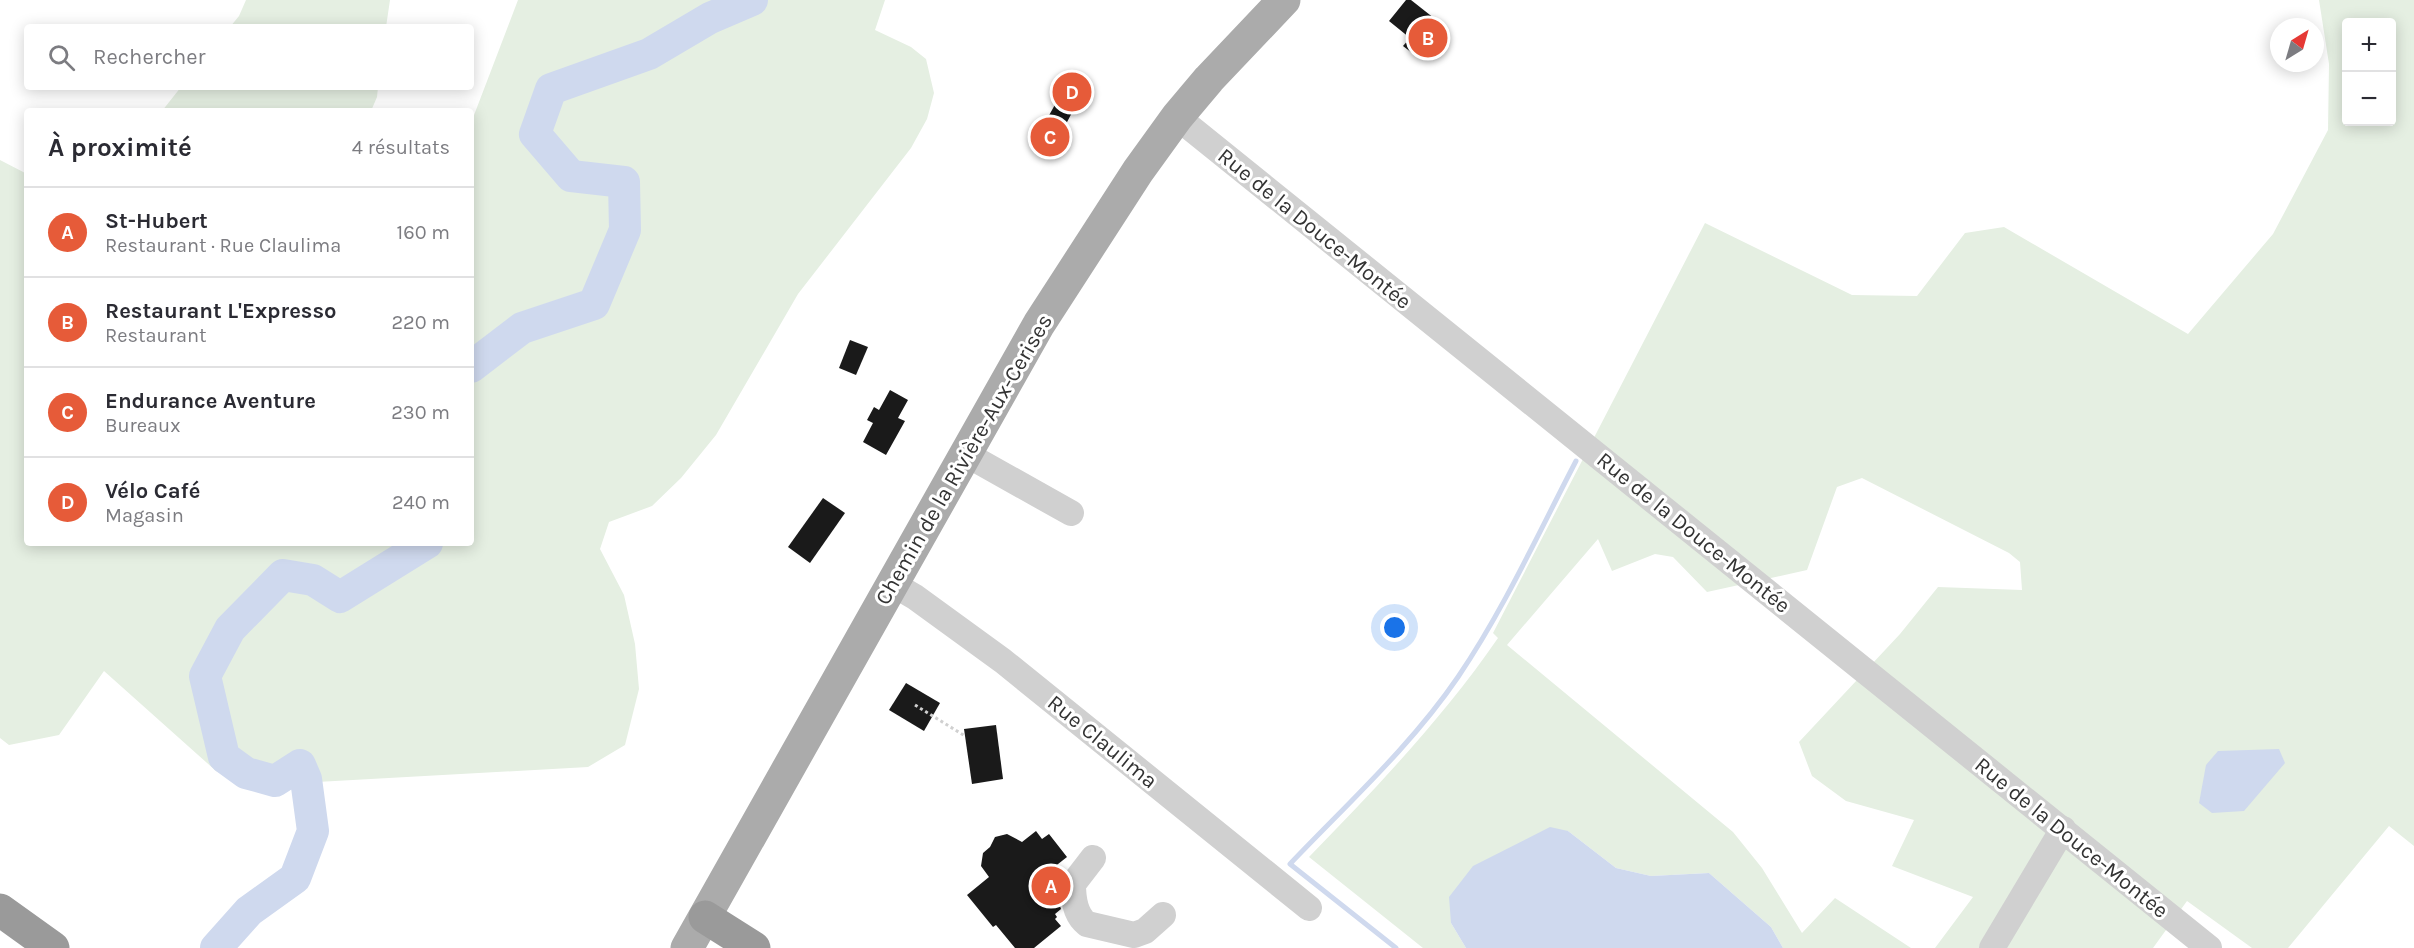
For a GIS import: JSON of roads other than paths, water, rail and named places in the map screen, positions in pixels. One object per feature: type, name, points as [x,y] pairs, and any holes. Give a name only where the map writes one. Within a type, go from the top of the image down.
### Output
[{"type":"highway","points":[[0,910],[54,948]]},
{"type":"highway","points":[[705,917],[754,948]]},
{"type":"main road","name":"Chemin de la Rivière-Aux-Cerises","points":[[687,948],[964,453],[1039,324],[1138,171],[1177,117],[1209,79],[1284,0]]},
{"type":"street","name":"Rue de la Douce-Montée","points":[[1177,117],[2209,948]]},
{"type":"street","points":[[964,453],[1071,513]]},
{"type":"street","name":"Rue Claulima","points":[[891,584],[915,597],[1003,661],[1309,908]]},
{"type":"street","points":[[1992,948],[2063,830]]},
{"type":"street","points":[[1093,858],[1073,884],[1075,907],[1081,920],[1087,924],[1134,935],[1145,931],[1163,915]]},
{"type":"water","points":[[2279,749],[2285,763],[2244,811],[2212,813],[2199,803],[2206,765],[2218,751]]},
{"type":"water","points":[[1550,827],[1568,831],[1616,868],[1651,876],[1709,873],[1771,927],[1783,948],[1466,948],[1451,923],[1449,897],[1473,866]]},
{"type":"waterway","points":[[474,365],[522,328],[594,304],[625,230],[624,182],[571,176],[535,134],[551,89],[649,54],[710,18],[752,0]]},
{"type":"waterway","points":[[1396,948],[1290,864],[1399,751],[1458,677],[1506,598],[1576,461]]},
{"type":"waterway","points":[[216,948],[249,911],[295,878],[313,831],[306,779],[300,765],[275,781],[246,773],[224,757],[205,676],[230,629],[283,575],[313,580],[340,597],[422,546]]},
{"type":"place","name":"Restaurant L'Expresso","points":[[1428,38]]},
{"type":"place","name":"Vélo Café","points":[[1072,92]]},
{"type":"place","name":"Endurance Aventure","points":[[1050,137]]},
{"type":"place","name":"St-Hubert","points":[[1051,886]]}]
